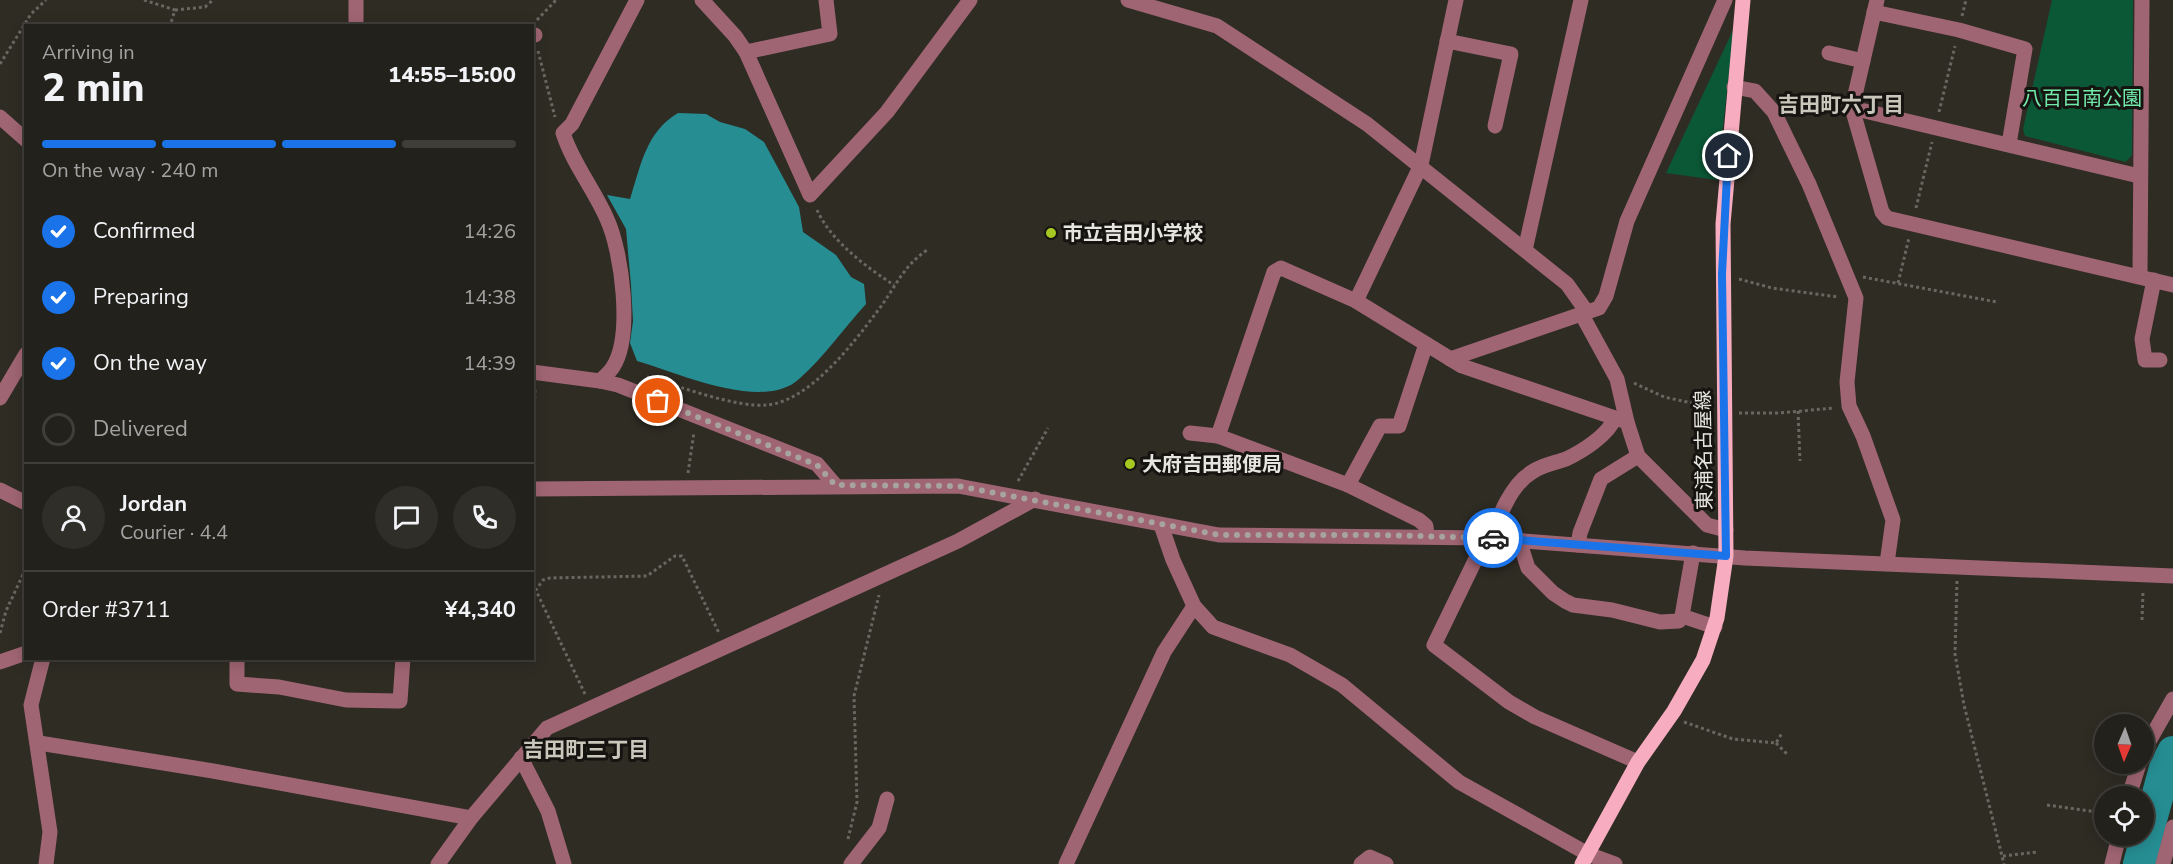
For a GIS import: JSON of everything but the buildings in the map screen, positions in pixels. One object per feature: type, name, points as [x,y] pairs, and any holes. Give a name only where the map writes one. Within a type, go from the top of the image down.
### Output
[{"type":"main road","name":"東浦名古屋線","points":[[1585,859],[1638,762],[1670,717],[1703,660],[1715,627],[1726,556],[1722,274],[1723,224],[1734,87],[1735,0]]},
{"type":"street","points":[[356,0],[356,24]]},
{"type":"street","points":[[600,381],[614,367],[623,333],[620,267],[616,241],[608,219],[568,150],[563,133],[572,124],[637,0]]},
{"type":"street","points":[[702,0],[735,36],[746,52],[810,195],[887,112],[970,0]]},
{"type":"street","points":[[746,52],[830,34],[826,0]]},
{"type":"street","points":[[1128,0],[1217,26],[1367,124],[1567,284],[1585,314],[1617,379],[1621,420],[1638,456],[1707,525],[1726,530]]},
{"type":"street","points":[[1178,15],[1182,0]]},
{"type":"street","points":[[1356,301],[1421,165],[1456,0]]},
{"type":"street","points":[[1525,250],[1581,0]]},
{"type":"street","points":[[1450,359],[1599,308],[1606,296],[1627,221],[1735,0]]},
{"type":"street","points":[[2142,0],[2139,176],[2147,278],[2142,339],[2145,360],[2160,360]]},
{"type":"street","points":[[2009,144],[2025,49],[1875,6],[1852,108],[1882,212],[1887,218],[2173,285]]},
{"type":"street","points":[[1447,41],[1510,54],[1495,126]]},
{"type":"street","points":[[1829,53],[1863,60]]},
{"type":"street","points":[[1734,87],[1755,92],[1774,112],[1809,184],[1856,298],[1848,382],[1849,406],[1863,436],[1893,520],[1887,563]]},
{"type":"street","points":[[1852,108],[2139,176]]},
{"type":"street","points":[[1,122],[24,139]]},
{"type":"street","points":[[1218,436],[1275,272],[1281,268],[1356,301],[1462,366],[1621,420]]},
{"type":"street","points":[[1348,485],[1380,426],[1399,426],[1426,344]]},
{"type":"street","points":[[0,398],[24,357]]},
{"type":"street","points":[[535,372],[600,381],[699,417],[817,465],[835,485]]},
{"type":"street","points":[[1621,420],[1582,450],[1532,472],[1522,480],[1496,524],[1434,645],[1509,702],[1535,717],[1638,762]]},
{"type":"street","points":[[1190,433],[1218,436],[1348,485],[1419,520],[1426,526],[1427,536]]},
{"type":"street","points":[[1578,545],[1580,533],[1601,479],[1638,456]]},
{"type":"street","points":[[534,489],[835,485],[958,486],[1219,535],[1490,538],[1726,556],[2173,576]]},
{"type":"street","points":[[0,490],[24,502]]},
{"type":"street","points":[[438,864],[471,818],[547,728],[958,541],[1035,500]]},
{"type":"street","points":[[1161,525],[1173,560],[1194,606],[1213,627],[1290,655],[1342,685],[1459,782],[1585,859],[1616,864]]},
{"type":"street","points":[[1519,540],[1528,568],[1553,593],[1573,605],[1612,610],[1660,622],[1679,621],[1682,616],[1693,553]]},
{"type":"street","points":[[1066,864],[1164,651],[1194,606]]},
{"type":"street","points":[[1682,616],[1715,627]]},
{"type":"street","points":[[0,662],[24,654]]},
{"type":"street","points":[[42,660],[31,705],[39,743],[50,832],[46,864]]},
{"type":"street","points":[[237,660],[237,684],[279,687],[346,700],[397,702],[400,701],[403,660]]},
{"type":"street","points":[[2154,729],[2173,699]]},
{"type":"street","points":[[39,743],[213,771],[471,818]]},
{"type":"street","points":[[521,758],[549,811],[564,864]]},
{"type":"street","points":[[851,864],[879,828],[887,799]]},
{"type":"street","points":[[2163,864],[2171,845],[2173,828]]},
{"type":"street","points":[[2112,864],[2117,846]]},
{"type":"street","points":[[1361,864],[1370,857],[1386,864]]},
{"type":"path","points":[[25,24],[31,14],[46,0]]},
{"type":"path","points":[[145,0],[175,10],[205,7],[213,0]]},
{"type":"path","points":[[556,0],[538,19],[534,35],[557,126],[563,133]]},
{"type":"path","points":[[171,24],[175,10]]},
{"type":"path","points":[[0,64],[24,25]]},
{"type":"path","points":[[810,195],[820,217],[837,237],[861,260],[894,285]]},
{"type":"path","points":[[644,376],[746,404],[766,405],[781,402],[809,387],[855,341],[905,268],[927,250]]},
{"type":"path","points":[[1845,273],[1997,302]]},
{"type":"path","points":[[1722,274],[1772,288],[1856,298]]},
{"type":"path","points":[[534,403],[535,372]]},
{"type":"path","points":[[1617,379],[1639,385],[1664,397],[1725,410],[1798,411],[1849,406]]},
{"type":"path","points":[[1798,411],[1800,460]]},
{"type":"path","points":[[688,487],[689,452],[699,417]]},
{"type":"path","points":[[1014,496],[1016,484],[1048,428]]},
{"type":"path","points":[[591,707],[538,597],[536,590],[543,580],[647,576],[675,556],[682,556],[725,646]]},
{"type":"path","points":[[1957,566],[1954,654],[1964,705],[2004,864]]},
{"type":"path","points":[[0,633],[6,611],[24,572]]},
{"type":"path","points":[[2142,620],[2143,574]]},
{"type":"path","points":[[848,841],[856,802],[854,696],[875,615],[881,575]]},
{"type":"path","points":[[1670,717],[1733,739],[1776,743],[1788,755]]},
{"type":"path","points":[[1776,743],[1782,732]]},
{"type":"path","points":[[2047,805],[2094,812]]},
{"type":"path","points":[[2003,856],[2037,852]]},
{"type":"green space","name":"八百目南公園","points":[[2052,0],[2133,0],[2132,155],[2126,162],[2025,136],[2023,129]]},
{"type":"green space","points":[[1734,28],[1717,180],[1666,173]]},
{"type":"water","points":[[678,113],[706,114],[720,122],[745,129],[764,142],[799,207],[803,232],[836,255],[851,277],[864,284],[866,304],[808,370],[799,379],[783,388],[764,392],[743,391],[697,381],[637,361],[630,343],[633,321],[626,229],[607,195],[630,199],[646,150],[659,130]]},
{"type":"waterway","points":[[2139,864],[2165,768],[2173,752]]},
{"type":"way so far","points":[[658,401],[817,465],[835,485],[958,486],[1219,535],[1493,538]]},
{"type":"place","name":"市立吉田小学校","points":[[1051,233]]},
{"type":"place","name":"大府吉田郵便局","points":[[1130,464]]},
{"type":"district","name":"吉田町六丁目","points":[[1841,105]]},
{"type":"district","name":"吉田町三丁目","points":[[586,750]]},
{"type":"route","points":[[1493,538],[1726,556],[1722,274],[1728,156]]}]
